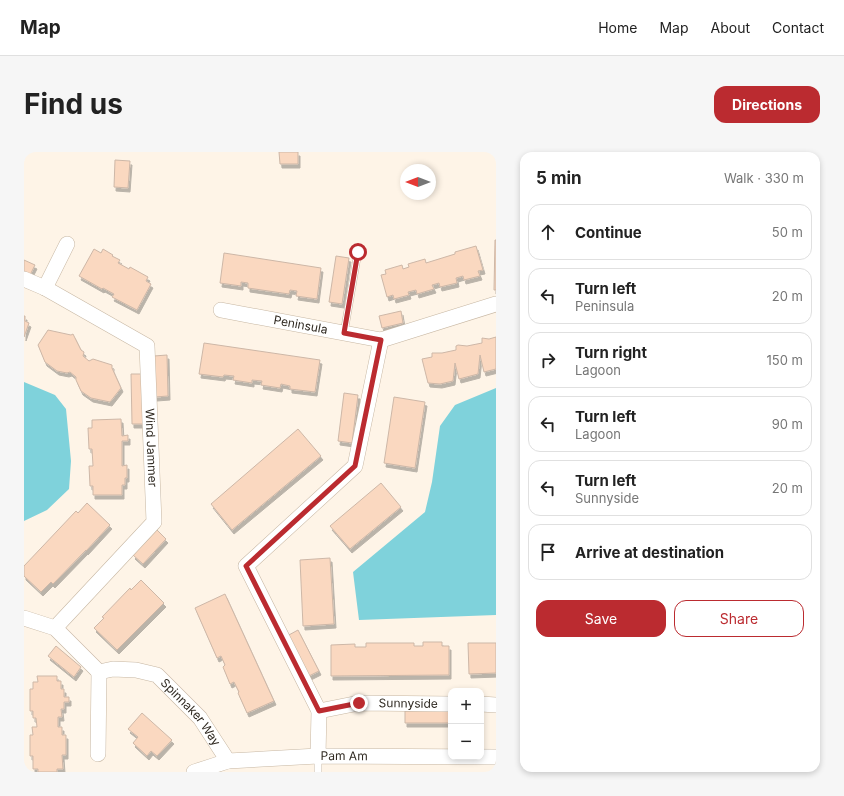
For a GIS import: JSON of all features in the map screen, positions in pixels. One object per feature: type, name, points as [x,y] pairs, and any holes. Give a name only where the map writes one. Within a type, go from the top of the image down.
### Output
[{"type":"street","points":[[45,288],[67,244]]},
{"type":"street","name":"Wind Jammer","points":[[24,279],[45,288],[147,346],[154,522],[55,628]]},
{"type":"street","name":"Peninsula","points":[[221,310],[381,340],[496,304]]},
{"type":"street","points":[[318,756],[319,711],[246,566],[355,466],[381,340]]},
{"type":"street","points":[[24,618],[55,628],[99,672],[98,754]]},
{"type":"street","name":"Spinnaker Way","points":[[99,672],[113,669],[136,670],[157,675],[200,718],[228,761]]},
{"type":"street","name":"Sunnyside","points":[[319,711],[359,703],[448,704]]},
{"type":"street","points":[[484,704],[496,704]]},
{"type":"street","name":"Pam Am","points":[[194,772],[228,761],[318,756],[496,758]]},
{"type":"lane","points":[[344,333],[358,252]]},
{"type":"lane","points":[[318,756],[318,772]]},
{"type":"water","points":[[24,382],[55,395],[66,409],[71,461],[69,489],[47,510],[24,521]]},
{"type":"water","points":[[496,388],[496,615],[359,620],[353,572],[425,512],[432,482],[440,426],[455,405]]},
{"type":"building","points":[[279,152],[298,152],[298,164],[280,164]]},
{"type":"building","points":[[115,160],[130,161],[128,188],[114,187]]},
{"type":"building","points":[[495,240],[496,290],[494,290]]},
{"type":"building","points":[[476,246],[483,270],[478,271],[480,276],[464,280],[463,276],[456,278],[457,283],[440,287],[439,283],[432,285],[434,289],[417,294],[416,290],[408,292],[409,295],[394,299],[393,295],[387,297],[381,275],[386,274],[385,270],[402,265],[403,269],[409,267],[408,264],[425,259],[426,263]]},
{"type":"building","points":[[94,249],[101,253],[103,249],[120,260],[118,263],[129,269],[130,267],[148,277],[146,281],[151,284],[137,310],[112,297],[114,294],[79,276]]},
{"type":"building","points":[[224,253],[321,268],[317,299],[296,296],[297,291],[290,290],[289,294],[248,288],[248,283],[241,282],[241,286],[220,283]]},
{"type":"building","points":[[336,256],[349,258],[342,304],[329,302]]},
{"type":"building","points":[[24,260],[35,265],[29,277],[24,274]]},
{"type":"building","points":[[401,311],[403,323],[382,328],[379,316]]},
{"type":"building","points":[[24,316],[25,321],[29,323],[24,337]]},
{"type":"building","points":[[48,330],[71,335],[73,334],[81,350],[84,352],[83,356],[89,361],[93,359],[112,365],[121,388],[110,402],[91,398],[81,391],[76,377],[70,372],[67,373],[57,371],[45,362],[38,345]]},
{"type":"building","points":[[496,337],[496,369],[484,372],[480,355],[478,374],[459,379],[455,363],[453,381],[440,384],[428,383],[422,359],[432,357],[432,353],[442,353],[456,350],[456,346],[458,345],[467,346],[482,343],[482,338],[489,339]]},
{"type":"building","points":[[204,343],[320,360],[315,392],[290,389],[290,386],[281,384],[280,388],[261,385],[262,381],[252,380],[252,383],[233,380],[234,376],[224,375],[223,377],[199,374]]},
{"type":"building","points":[[167,355],[168,396],[155,397],[154,356]]},
{"type":"building","points":[[131,374],[144,374],[145,424],[132,424]]},
{"type":"building","points":[[344,393],[358,395],[352,443],[338,441]]},
{"type":"building","points":[[394,397],[425,402],[415,468],[384,463]]},
{"type":"building","points":[[121,419],[122,436],[128,435],[128,441],[122,441],[122,466],[127,465],[127,478],[125,478],[125,485],[122,485],[122,495],[93,495],[93,486],[90,486],[89,466],[93,466],[92,449],[89,449],[88,428],[92,428],[92,420]]},
{"type":"building","points":[[298,429],[321,456],[232,530],[211,504]]},
{"type":"building","points":[[381,483],[401,507],[350,549],[330,526]]},
{"type":"building","points":[[87,503],[110,525],[53,584],[51,582],[41,592],[24,576],[24,566],[76,511],[78,513]]},
{"type":"building","points":[[157,530],[166,539],[143,564],[133,555]]},
{"type":"building","points":[[330,558],[334,624],[303,626],[300,560]]},
{"type":"building","points":[[141,580],[164,603],[117,650],[94,628],[104,618],[102,617],[130,588],[131,590]]},
{"type":"building","points":[[225,594],[274,701],[247,713],[234,682],[230,684],[223,667],[225,665],[221,656],[217,658],[195,608]]},
{"type":"building","points":[[298,630],[319,671],[307,677],[287,636]]},
{"type":"building","points":[[423,642],[442,642],[442,646],[449,646],[449,675],[331,676],[331,645],[355,644],[355,647],[366,647],[366,643],[414,643],[414,646],[423,646]]},
{"type":"building","points":[[468,643],[496,643],[496,673],[469,674]]},
{"type":"building","points":[[56,646],[81,667],[74,677],[48,656]]},
{"type":"building","points":[[37,676],[57,676],[57,681],[61,681],[61,689],[64,689],[64,697],[69,697],[69,702],[64,702],[64,709],[61,709],[62,717],[58,717],[58,727],[62,727],[62,735],[66,735],[66,755],[62,755],[63,769],[57,769],[57,772],[38,772],[38,769],[33,769],[33,756],[30,756],[30,735],[33,735],[32,727],[37,727],[36,718],[33,718],[33,711],[30,711],[30,689],[33,689],[33,682],[38,682]]},
{"type":"building","points":[[448,710],[448,723],[405,723],[405,711]]},
{"type":"building","points":[[142,713],[172,740],[157,756],[151,751],[147,756],[133,743],[138,737],[128,729]]},
{"type":"route","points":[[358,252],[344,333],[381,340],[355,466],[246,566],[319,711],[359,703]]}]
